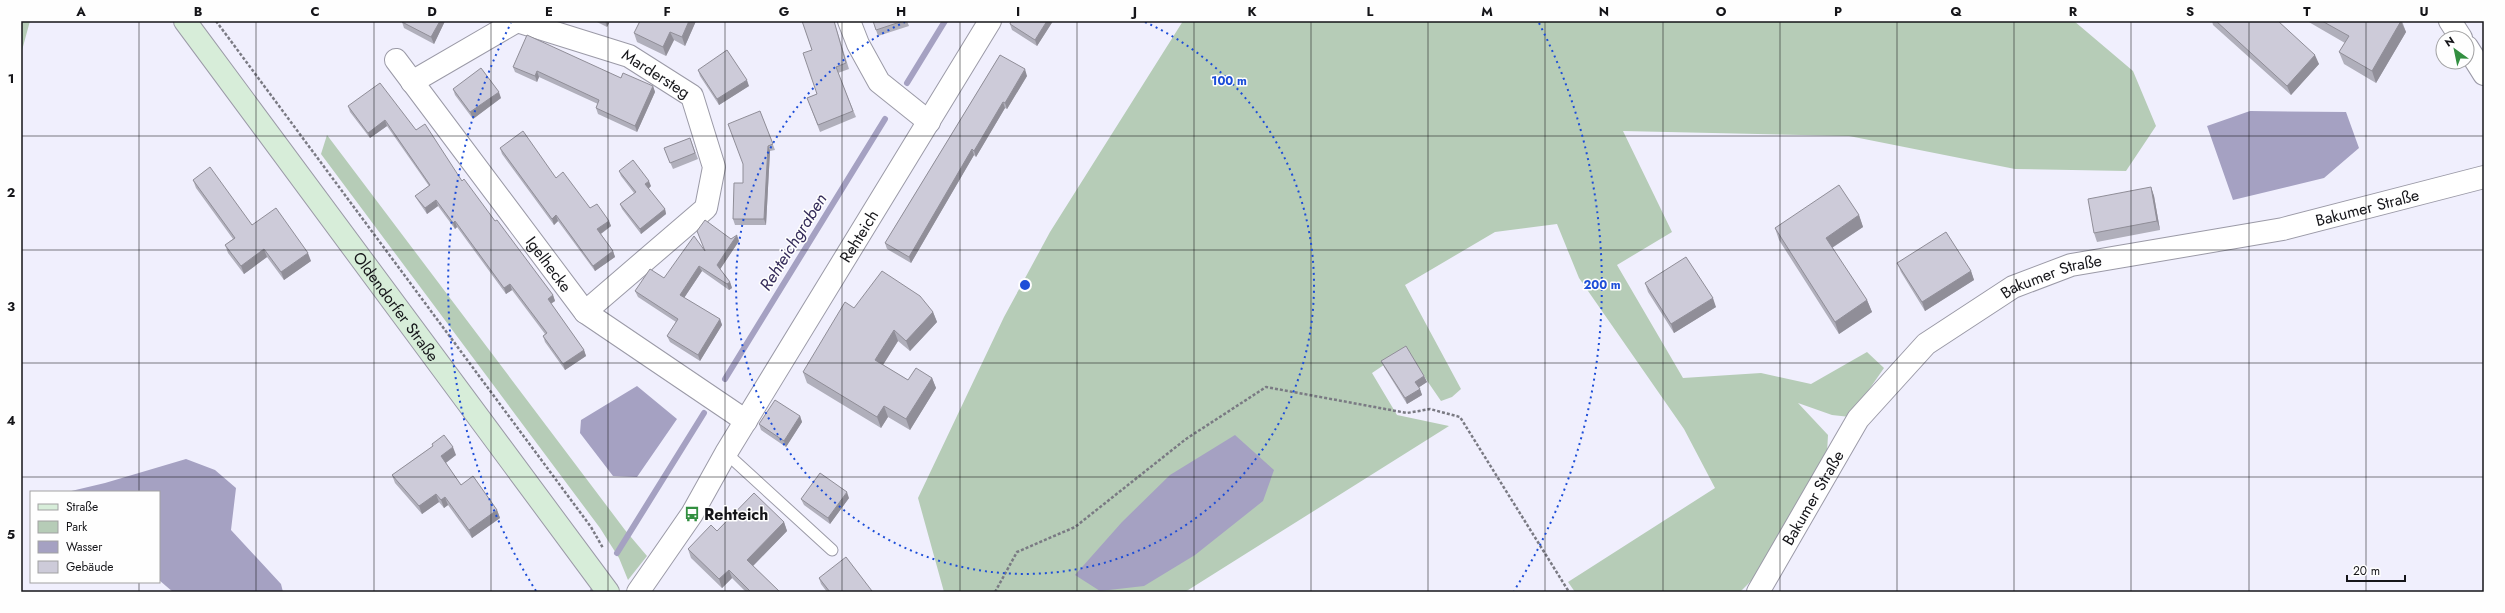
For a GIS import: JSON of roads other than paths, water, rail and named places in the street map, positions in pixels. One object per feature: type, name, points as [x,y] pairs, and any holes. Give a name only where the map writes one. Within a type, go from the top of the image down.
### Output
[{"type":"main road","name":"Oldendorfer Straße","points":[[185,21],[608,592]]},
{"type":"street","name":"Mardersteg","points":[[412,82],[517,21],[629,56],[692,96],[714,167],[706,208],[585,312]]},
{"type":"street","points":[[849,21],[858,44],[879,82],[929,122]]},
{"type":"street","name":"Rehteich","points":[[638,592],[692,514],[726,453],[990,21]]},
{"type":"street","points":[[2450,21],[2456,30]]},
{"type":"street","name":"Igelhecke","points":[[396,60],[585,312],[746,421]]},
{"type":"street","points":[[2475,60],[2484,74]]},
{"type":"street","name":"Bakumer Straße","points":[[1758,592],[1858,419],[1926,344],[2013,287],[2071,265],[2283,229],[2484,177]]},
{"type":"lane","points":[[726,453],[832,550]]},
{"type":"water","points":[[2250,111],[2346,112],[2359,148],[2324,178],[2233,200],[2207,126]]},
{"type":"water","points":[[637,386],[677,419],[637,477],[613,476],[580,433],[581,420]]},
{"type":"water","points":[[1235,435],[1274,470],[1263,501],[1195,555],[1144,586],[1100,591],[1075,575],[1122,522],[1170,475]]},
{"type":"water","points":[[186,459],[215,470],[236,488],[231,530],[281,584],[283,592],[173,592],[160,581],[160,491],[71,491],[105,483]]},
{"type":"waterway","name":"Rehteichgraben","points":[[907,83],[945,21]]},
{"type":"waterway","name":"Rehteichgraben","points":[[725,379],[885,119]]},
{"type":"waterway","name":"Rehteichgraben","points":[[617,553],[704,413]]},
{"type":"place","name":"Rehteich","points":[[692,514]]}]
